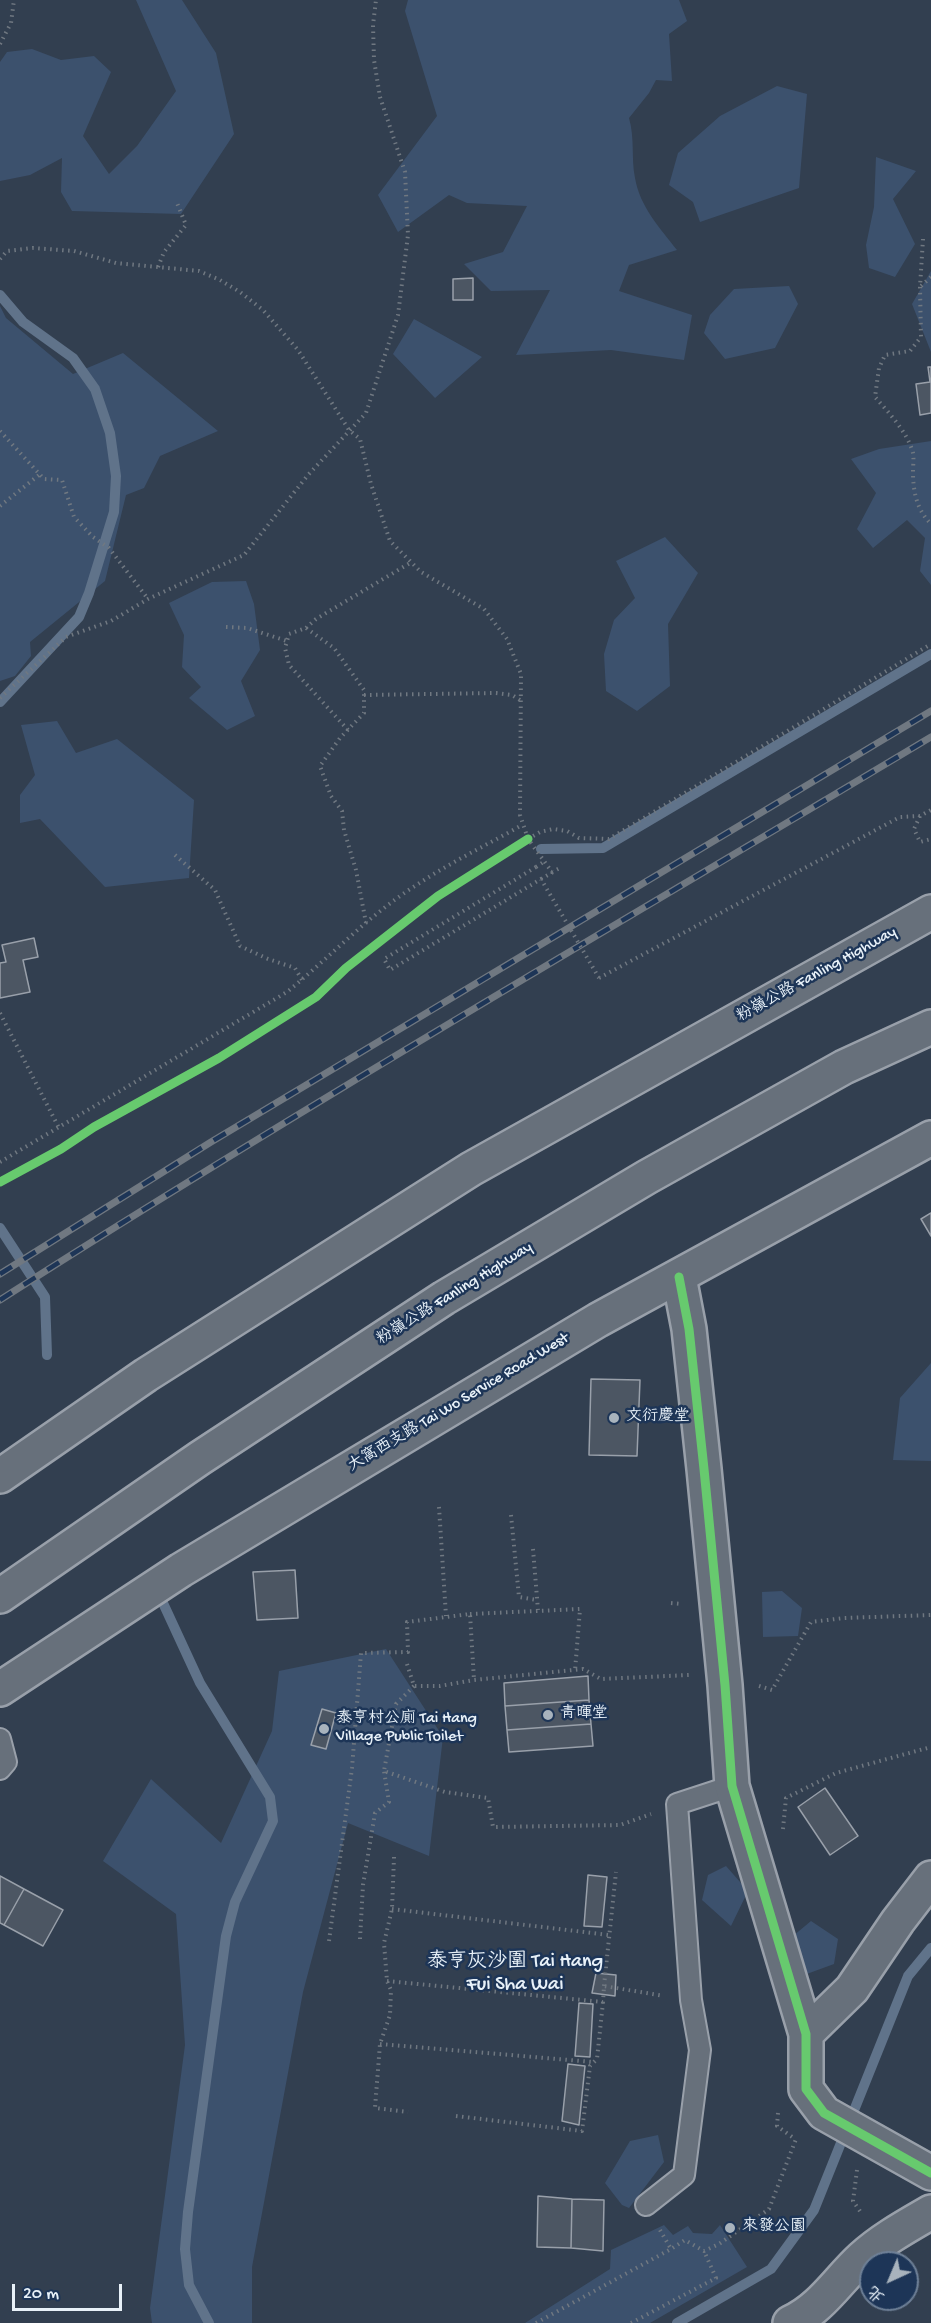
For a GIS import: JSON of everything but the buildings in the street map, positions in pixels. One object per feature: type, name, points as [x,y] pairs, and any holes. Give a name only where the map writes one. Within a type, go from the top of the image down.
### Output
[{"type":"main road","name":"粉嶺公路 Fanling Highway","points":[[0,1476],[146,1376],[471,1169],[931,912]]},
{"type":"main road","name":"粉嶺公路 Fanling Highway","points":[[0,1596],[200,1458],[444,1298],[647,1178],[844,1067],[931,1028]]},
{"type":"main road","name":"大窩西支路 Tai Wo Service Road West","points":[[0,1689],[181,1570],[579,1331],[931,1138]]},
{"type":"main road","points":[[679,1277],[689,1329],[725,1685],[732,1786],[806,2034],[806,2089],[824,2113],[862,2148],[931,2173]]},
{"type":"main road","points":[[806,2034],[852,1989],[898,1921],[931,1878]]},
{"type":"main road","points":[[790,2323],[809,2314],[861,2259],[883,2241],[931,2211]]},
{"type":"lane","points":[[0,1739],[6,1762],[0,1769]]},
{"type":"lane","points":[[646,2205],[684,2175],[700,2050],[691,2000],[677,1804],[732,1786]]},
{"type":"path","points":[[0,44],[11,23],[14,0]]},
{"type":"path","points":[[0,698],[66,637],[111,621],[148,599],[244,555],[308,475],[366,413],[398,315],[408,235],[405,172],[380,97],[374,60],[373,25],[376,0]]},
{"type":"path","points":[[158,267],[164,252],[186,225],[177,203]]},
{"type":"path","points":[[922,239],[921,337],[910,351],[885,355],[879,368],[875,398],[903,433],[913,453],[913,484],[916,501],[931,524]]},
{"type":"path","points":[[0,248],[7,251],[33,248],[74,250],[116,263],[199,271],[240,292],[263,310],[298,350],[349,430],[360,438],[371,484],[390,542],[421,572],[484,609],[507,639],[521,674],[519,803],[522,825],[528,839],[545,861],[552,872],[560,868],[390,970],[384,959],[545,861]]},
{"type":"path","points":[[0,259],[7,251]]},
{"type":"path","points":[[920,287],[931,277]]},
{"type":"path","points":[[0,431],[44,479],[62,480],[74,517],[93,537],[109,548],[148,599]]},
{"type":"path","points":[[0,506],[39,475]]},
{"type":"path","points":[[348,730],[289,665],[285,648],[289,634],[306,628],[316,619],[410,563]]},
{"type":"path","points":[[226,627],[247,628],[287,641]]},
{"type":"path","points":[[306,628],[334,648],[364,690],[364,712],[320,766],[331,796],[342,811],[344,830],[356,870],[366,923]]},
{"type":"path","points":[[518,845],[540,832],[553,829],[567,831],[579,838],[609,839],[931,644]]},
{"type":"path","points":[[364,695],[496,693],[520,700]]},
{"type":"path","points":[[541,879],[599,978],[900,817],[920,816],[931,810]]},
{"type":"path","points":[[920,816],[914,829],[920,842],[931,839]]},
{"type":"path","points":[[0,1162],[287,992],[366,923],[417,884],[522,825]]},
{"type":"path","points":[[175,855],[215,890],[240,946],[268,960],[294,968],[302,980]]},
{"type":"path","points":[[0,1015],[59,1128]]},
{"type":"path","points":[[439,1507],[446,1616]]},
{"type":"path","points":[[511,1515],[519,1597],[537,1600]]},
{"type":"path","points":[[533,1549],[538,1610]]},
{"type":"path","points":[[329,1941],[352,1768],[361,1653],[408,1652],[407,1622],[470,1614],[580,1608],[575,1671]]},
{"type":"path","points":[[470,1614],[474,1680]]},
{"type":"path","points":[[725,1685],[752,1684],[772,1690],[810,1622],[844,1618],[931,1615]]},
{"type":"path","points":[[407,1664],[414,1686]]},
{"type":"path","points":[[360,1939],[363,1886],[375,1813],[389,1802],[384,1771],[396,1704],[414,1686],[440,1686],[474,1680],[583,1669],[601,1679],[692,1675]]},
{"type":"path","points":[[753,1861],[771,1856],[781,1850],[786,1797],[836,1773],[931,1747]]},
{"type":"path","points":[[384,1771],[445,1792],[488,1798],[493,1827],[620,1825],[677,1804]]},
{"type":"path","points":[[394,1857],[392,1910],[384,1943],[387,1981],[391,1990],[390,2015],[380,2044],[375,2108],[408,2112]]},
{"type":"path","points":[[456,2116],[582,2132],[590,2066],[597,2059],[616,1872]]},
{"type":"path","points":[[392,1910],[609,1935]]},
{"type":"path","points":[[387,1981],[603,2002]]},
{"type":"path","points":[[604,1986],[691,2000]]},
{"type":"path","points":[[380,2044],[594,2062]]},
{"type":"path","points":[[779,2105],[777,2126],[795,2139],[803,2141]]},
{"type":"path","points":[[704,2251],[719,2244],[769,2209],[795,2139]]},
{"type":"path","points":[[862,2148],[853,2201],[883,2241]]},
{"type":"path","points":[[646,2205],[671,2249]]},
{"type":"path","points":[[536,2323],[685,2240],[704,2251],[716,2278],[631,2323]]},
{"type":"shaded area","points":[[136,0],[182,0],[216,53],[234,134],[181,214],[72,211],[61,192],[62,158],[30,175],[0,181],[0,62],[7,52],[32,49],[61,60],[94,56],[111,72],[83,136],[109,174],[137,146],[176,91]]},
{"type":"shaded area","points":[[408,0],[679,0],[687,21],[669,34],[672,81],[656,80],[649,93],[629,118],[634,171],[641,198],[677,250],[629,265],[619,291],[692,315],[684,360],[611,350],[516,355],[550,290],[491,291],[464,264],[503,252],[527,206],[467,203],[449,195],[398,232],[378,195],[437,116],[405,11]]},
{"type":"shaded area","points":[[777,86],[807,94],[799,188],[700,222],[693,202],[669,185],[678,153],[720,116]]},
{"type":"shaded area","points":[[876,157],[916,171],[893,199],[915,244],[895,277],[869,268],[866,245],[874,207]]},
{"type":"shaded area","points":[[931,271],[931,352],[912,304]]},
{"type":"shaded area","points":[[789,286],[798,304],[775,348],[725,359],[704,333],[710,315],[734,289]]},
{"type":"shaded area","points":[[0,306],[6,318],[73,374],[123,353],[218,431],[160,456],[144,488],[126,495],[105,581],[30,642],[31,656],[15,676],[0,681]]},
{"type":"shaded area","points":[[414,319],[482,357],[435,398],[393,354]]},
{"type":"shaded area","points":[[931,441],[931,585],[920,571],[925,538],[907,520],[873,548],[857,529],[876,493],[851,459],[879,449]]},
{"type":"shaded area","points":[[665,537],[698,573],[668,624],[670,686],[637,711],[606,691],[604,654],[614,620],[635,598],[616,561]]},
{"type":"shaded area","points":[[246,581],[254,604],[260,650],[241,681],[255,716],[227,730],[189,698],[201,687],[182,667],[184,635],[169,603],[212,582]]},
{"type":"shaded area","points":[[57,721],[76,753],[117,739],[194,800],[189,878],[105,887],[40,819],[20,823],[20,795],[35,775],[21,725]]},
{"type":"shaded area","points":[[931,1363],[931,1461],[893,1460],[900,1398]]},
{"type":"shaded area","points":[[782,1591],[802,1608],[798,1636],[763,1637],[762,1592]]},
{"type":"shaded area","points":[[386,1649],[443,1737],[429,1856],[348,1823],[303,1992],[252,2267],[252,2323],[152,2323],[150,2308],[185,2045],[176,1914],[103,1861],[151,1779],[221,1843],[272,1731],[279,1671]]},
{"type":"shaded area","points":[[726,1866],[748,1891],[731,1926],[702,1900],[708,1875]]},
{"type":"shaded area","points":[[811,1921],[838,1939],[834,1964],[804,1975],[793,1936]]},
{"type":"shaded area","points":[[658,2135],[664,2162],[629,2208],[622,2205],[605,2183],[630,2141]]},
{"type":"shaded area","points":[[664,2225],[673,2235],[688,2226],[693,2233],[712,2234],[720,2225],[747,2267],[650,2323],[525,2323],[610,2269],[611,2250]]},
{"type":"waterway","points":[[0,295],[23,322],[73,358],[95,389],[110,433],[116,476],[114,512],[89,593],[79,617],[0,702]]},
{"type":"waterway","points":[[541,849],[603,848],[931,654]]},
{"type":"waterway","points":[[0,1228],[45,1297],[47,1355]]},
{"type":"waterway","points":[[157,1590],[200,1683],[270,1797],[273,1821],[235,1902],[226,1936],[188,2212],[185,2249],[189,2285],[209,2323]]},
{"type":"waterway","points":[[677,2323],[771,2269],[814,2210],[908,1976],[931,1948]]},
{"type":"railway","points":[[0,1274],[211,1142],[931,711]]},
{"type":"railway","points":[[0,1300],[347,1085],[931,737]]},
{"type":"cycle path","points":[[0,1182],[219,1058],[316,997],[346,968],[438,896],[528,839]]},
{"type":"cycle path","points":[[679,1277],[689,1329],[704,1469],[725,1685],[732,1786],[806,2034],[806,2089],[824,2113],[931,2173]]},
{"type":"place","name":"文衍慶堂","points":[[614,1418]]},
{"type":"place","name":"青暉堂","points":[[548,1715]]},
{"type":"place","name":"泰亨村公廁 Tai Hang Village Public Toilet","points":[[324,1729]]},
{"type":"place","name":"來發公園","points":[[730,2228]]},
{"type":"district","name":"泰亨灰沙圍 Tai Hang Fui Sha Wai","points":[[515,1974]]}]
